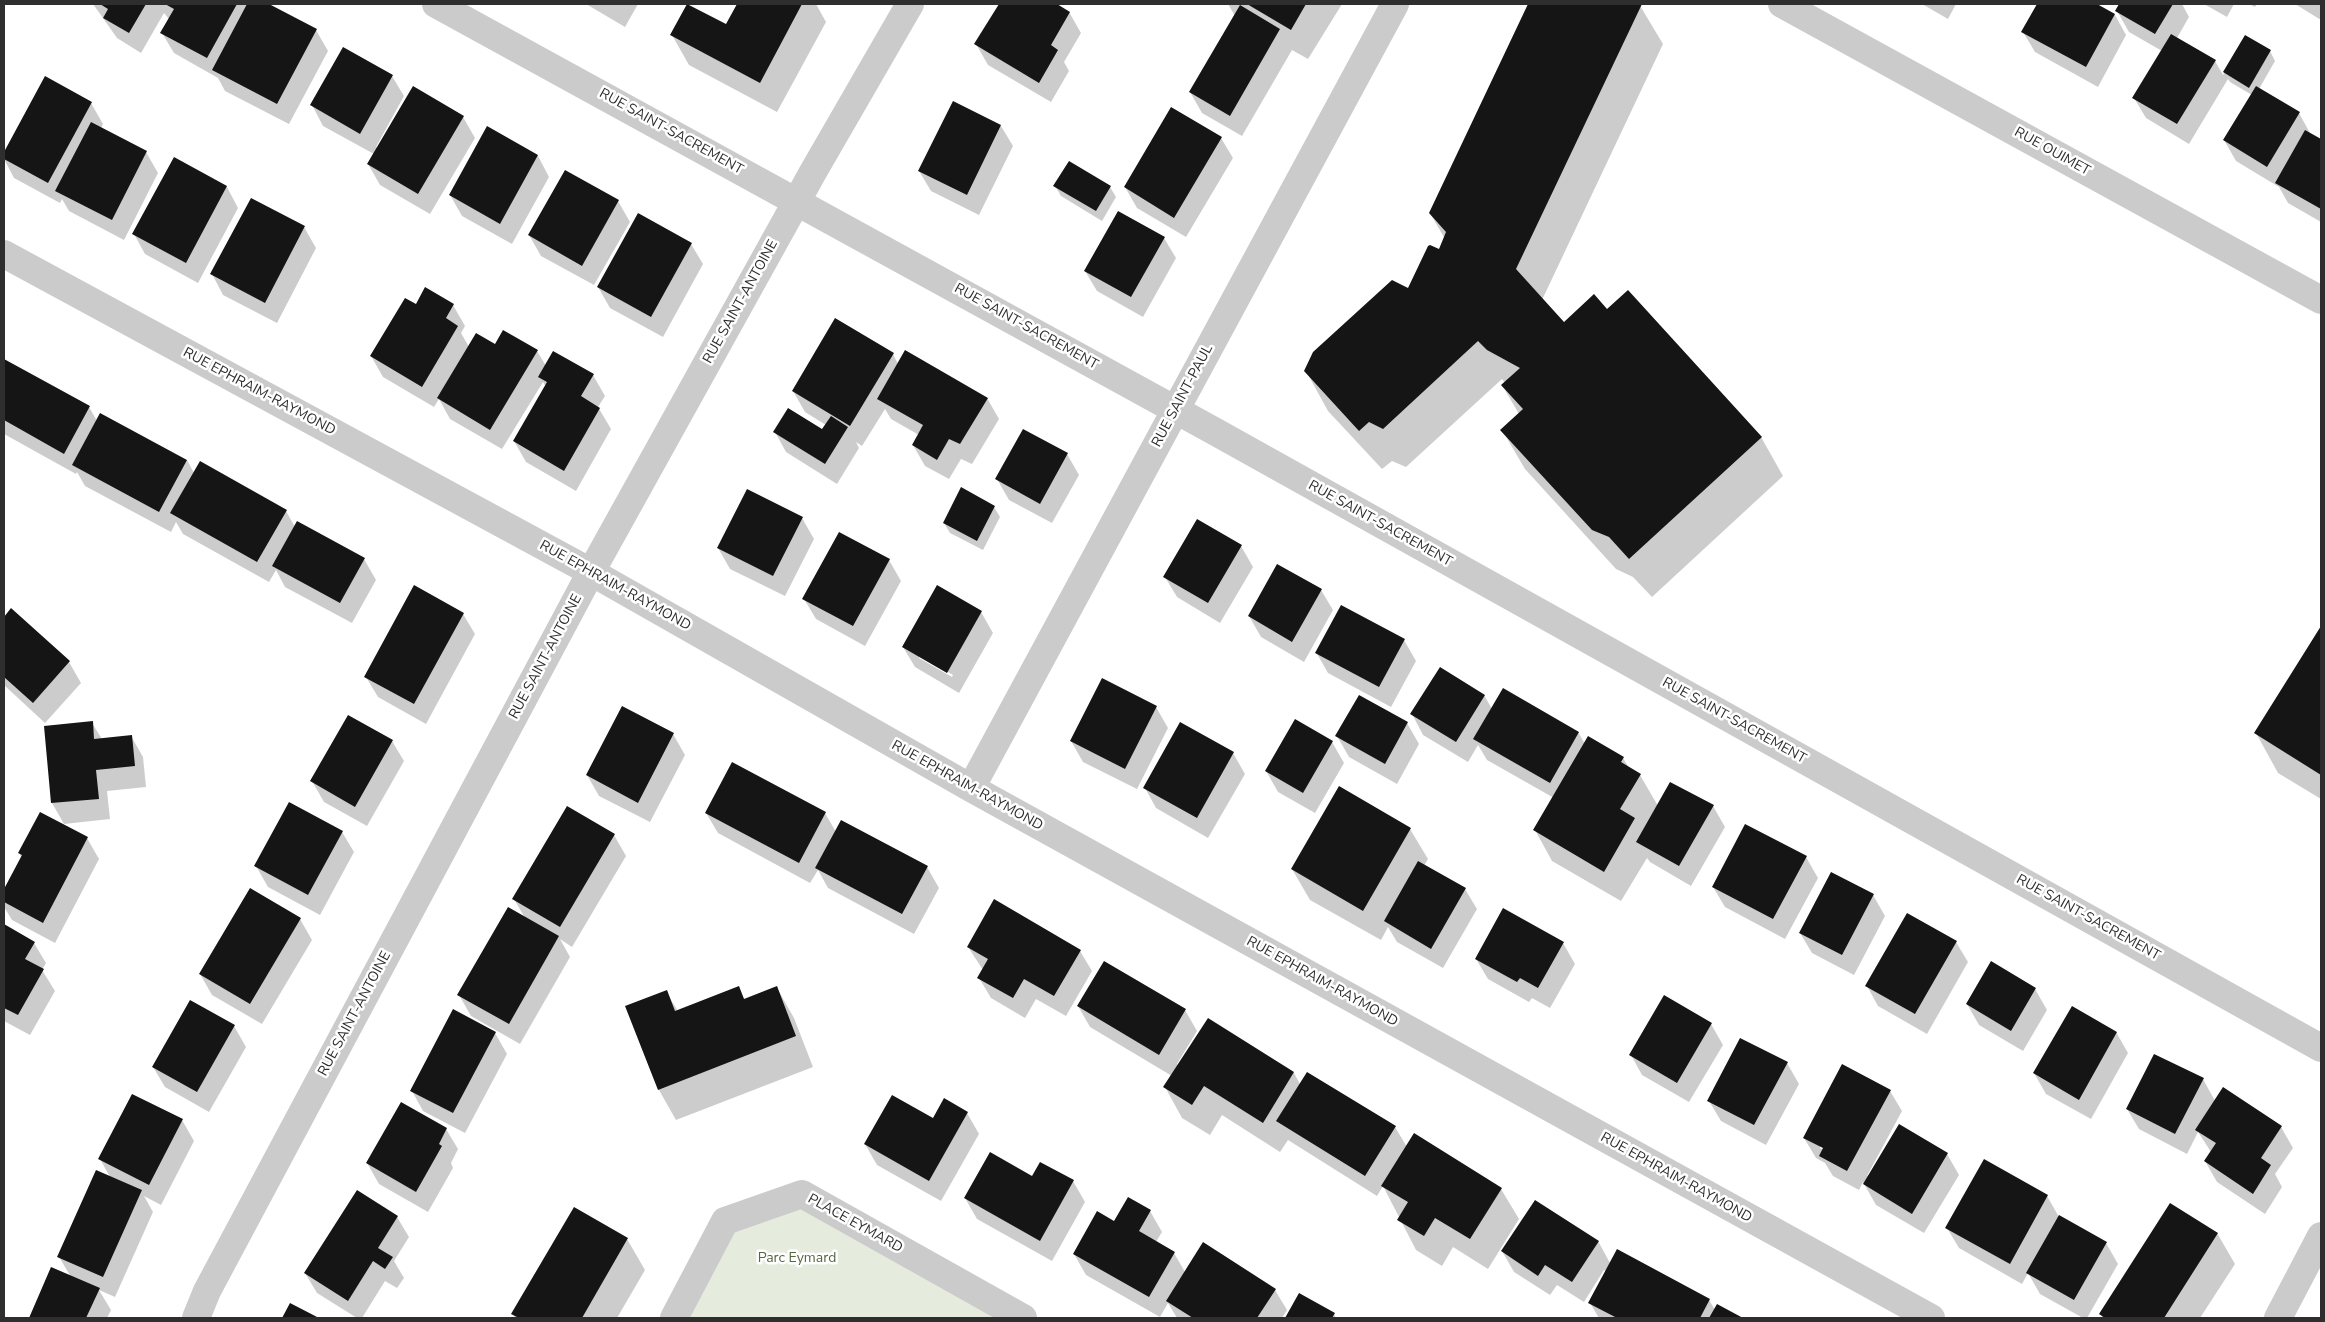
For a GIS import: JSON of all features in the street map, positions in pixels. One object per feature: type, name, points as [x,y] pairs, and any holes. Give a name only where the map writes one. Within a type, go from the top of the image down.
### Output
[{"type":"street","name":"RUE SAINT-ANTOINE","points":[[196,1318],[212,1282],[592,572],[797,202],[910,4]]},
{"type":"street","name":"RUE SAINT-PAUL","points":[[971,788],[1395,4]]},
{"type":"street","name":"RUE OUIMET","points":[[1782,4],[2321,300]]},
{"type":"street","name":"RUE SAINT-SACREMENT","points":[[446,6],[2321,1048]]},
{"type":"street","name":"RUE EPHRAIM-RAYMOND","points":[[4,254],[592,572],[971,788],[1931,1318]]},
{"type":"street","name":"PLACE EYMARD","points":[[674,1318],[725,1220],[802,1194],[1023,1318]]},
{"type":"street","points":[[2278,1318],[2321,1236]]},
{"type":"green space","name":"Parc Eymard","points":[[802,1194],[1023,1318],[674,1318],[725,1221]]},
{"type":"building","points":[[100,4],[146,4],[129,33],[103,18],[108,9]]},
{"type":"building","points":[[165,4],[237,4],[207,58],[160,33],[174,9]]},
{"type":"building","points":[[247,4],[269,4],[317,29],[277,104],[212,70]]},
{"type":"building","points":[[687,4],[726,24],[737,4],[802,4],[760,83],[670,35]]},
{"type":"building","points":[[999,4],[1057,4],[1070,12],[1051,45],[1058,50],[1039,83],[974,44]]},
{"type":"building","points":[[1247,4],[1306,4],[1291,30]]},
{"type":"building","points":[[1528,4],[1642,4],[1516,269],[1564,322],[1594,294],[1607,309],[1628,290],[1762,437],[1629,559],[1609,537],[1592,530],[1500,430],[1523,409],[1501,385],[1520,368],[1487,350],[1478,341],[1383,429],[1369,422],[1359,431],[1304,371],[1313,352],[1392,280],[1408,288],[1428,246],[1439,249],[1446,232],[1429,213]]},
{"type":"building","points":[[2037,4],[2097,4],[2115,14],[2086,67],[2021,32]]},
{"type":"building","points":[[2119,4],[2173,4],[2155,34],[2115,11]]},
{"type":"building","points":[[1240,5],[1280,29],[1230,116],[1189,92]]},
{"type":"building","points":[[2171,34],[2216,60],[2177,124],[2132,98]]},
{"type":"building","points":[[2245,35],[2271,50],[2249,88],[2223,72]]},
{"type":"building","points":[[343,47],[393,75],[360,134],[310,105]]},
{"type":"building","points":[[45,76],[92,102],[48,183],[4,159],[4,152]]},
{"type":"building","points":[[413,86],[464,116],[418,194],[367,164]]},
{"type":"building","points":[[2256,86],[2300,112],[2267,167],[2223,140]]},
{"type":"building","points":[[953,101],[1001,125],[967,195],[918,171]]},
{"type":"building","points":[[1171,107],[1222,137],[1174,218],[1124,187]]},
{"type":"building","points":[[91,122],[147,151],[112,220],[55,191]]},
{"type":"building","points":[[487,126],[538,155],[500,224],[449,195]]},
{"type":"building","points":[[2305,130],[2321,139],[2321,209],[2275,183]]},
{"type":"building","points":[[174,157],[227,186],[186,263],[132,234]]},
{"type":"building","points":[[1069,161],[1111,186],[1096,211],[1053,186]]},
{"type":"building","points":[[565,170],[619,200],[582,266],[528,235]]},
{"type":"building","points":[[251,198],[305,226],[265,303],[210,274]]},
{"type":"building","points":[[1118,211],[1165,237],[1131,297],[1084,271]]},
{"type":"building","points":[[638,213],[692,243],[651,317],[597,287]]},
{"type":"building","points":[[425,287],[454,304],[446,318],[458,326],[422,387],[370,356],[405,298],[416,304]]},
{"type":"building","points":[[835,318],[894,353],[850,426],[792,391]]},
{"type":"building","points":[[503,330],[538,350],[490,430],[437,398],[476,333],[495,344]]},
{"type":"building","points":[[905,350],[988,398],[960,444],[949,439],[937,460],[912,445],[923,425],[877,399]]},
{"type":"building","points":[[553,351],[594,374],[581,396],[600,408],[564,471],[513,441],[547,382],[538,377]]},
{"type":"building","points":[[4,359],[90,406],[64,454],[4,420]]},
{"type":"building","points":[[788,408],[822,429],[831,416],[848,427],[825,464],[773,432]]},
{"type":"building","points":[[100,413],[187,460],[159,512],[72,465]]},
{"type":"building","points":[[1023,429],[1068,453],[1040,504],[995,479]]},
{"type":"building","points":[[200,461],[287,510],[257,562],[170,513]]},
{"type":"building","points":[[961,487],[995,506],[977,541],[943,523]]},
{"type":"building","points":[[747,489],[803,517],[773,576],[717,548]]},
{"type":"building","points":[[1197,519],[1242,545],[1208,603],[1163,577]]},
{"type":"building","points":[[297,521],[365,558],[340,603],[272,566]]},
{"type":"building","points":[[839,532],[890,559],[853,626],[802,599]]},
{"type":"building","points":[[1277,564],[1322,589],[1292,642],[1248,616]]},
{"type":"building","points":[[414,585],[464,613],[414,704],[364,677]]},
{"type":"building","points":[[937,585],[982,611],[947,673],[902,647]]},
{"type":"building","points":[[1341,605],[1405,639],[1379,687],[1315,653]]},
{"type":"building","points":[[11,608],[70,661],[33,703],[4,677],[4,617]]},
{"type":"building","points":[[2321,626],[2321,775],[2254,733]]},
{"type":"building","points":[[1440,667],[1485,695],[1456,742],[1410,714]]},
{"type":"building","points":[[1102,678],[1157,706],[1125,769],[1070,741]]},
{"type":"building","points":[[1503,688],[1579,732],[1550,783],[1473,739]]},
{"type":"building","points":[[1359,695],[1408,722],[1385,764],[1335,736]]},
{"type":"building","points":[[622,706],[674,733],[638,803],[586,775]]},
{"type":"building","points":[[348,715],[393,740],[355,807],[310,781]]},
{"type":"building","points":[[1295,719],[1333,741],[1303,793],[1265,771]]},
{"type":"building","points":[[93,721],[94,739],[132,735],[135,766],[96,770],[99,799],[51,803],[44,726]]},
{"type":"building","points":[[1180,722],[1234,752],[1197,818],[1143,788]]},
{"type":"building","points":[[1588,736],[1624,757],[1621,762],[1641,774],[1620,809],[1635,818],[1604,872],[1533,830]]},
{"type":"building","points":[[732,762],[826,812],[799,863],[705,813]]},
{"type":"building","points":[[1670,782],[1714,805],[1679,866],[1636,842]]},
{"type":"building","points":[[1339,786],[1411,828],[1363,911],[1291,869]]},
{"type":"building","points":[[289,802],[343,831],[308,895],[254,866]]},
{"type":"building","points":[[567,806],[615,834],[560,927],[512,899]]},
{"type":"building","points":[[40,812],[88,837],[43,923],[4,902],[4,889],[22,855],[18,853]]},
{"type":"building","points":[[841,820],[928,866],[902,914],[815,868]]},
{"type":"building","points":[[1745,824],[1807,856],[1773,919],[1712,887]]},
{"type":"building","points":[[1418,861],[1466,888],[1431,949],[1384,921]]},
{"type":"building","points":[[1831,872],[1874,894],[1842,955],[1799,933]]},
{"type":"building","points":[[250,888],[301,918],[250,1004],[199,974]]},
{"type":"building","points":[[994,899],[1081,950],[1054,996],[1024,979],[1013,998],[977,978],[988,959],[967,947]]},
{"type":"building","points":[[508,907],[559,936],[509,1024],[457,995]]},
{"type":"building","points":[[1503,908],[1564,942],[1538,988],[1520,978],[1517,982],[1475,959]]},
{"type":"building","points":[[1907,913],[1957,941],[1915,1014],[1865,986]]},
{"type":"building","points":[[4,924],[35,942],[25,959],[44,969],[18,1015],[4,1008]]},
{"type":"building","points":[[1104,961],[1186,1009],[1159,1055],[1077,1006]]},
{"type":"building","points":[[1991,961],[2036,988],[2011,1031],[1966,1004]]},
{"type":"building","points":[[739,986],[744,999],[777,986],[796,1036],[658,1090],[625,1006],[667,990],[675,1011]]},
{"type":"building","points":[[1664,995],[1712,1023],[1677,1083],[1629,1055]]},
{"type":"building","points":[[190,1000],[235,1025],[197,1092],[152,1067]]},
{"type":"building","points":[[2072,1006],[2117,1032],[2079,1100],[2033,1073]]},
{"type":"building","points":[[453,1009],[496,1032],[453,1113],[410,1091]]},
{"type":"building","points":[[1208,1018],[1294,1072],[1263,1123],[1204,1086],[1192,1105],[1163,1087]]},
{"type":"building","points":[[1740,1038],[1788,1062],[1754,1125],[1707,1101]]},
{"type":"building","points":[[2154,1054],[2204,1078],[2175,1134],[2126,1109]]},
{"type":"building","points":[[1842,1064],[1891,1090],[1847,1171],[1819,1156],[1823,1148],[1803,1138]]},
{"type":"building","points":[[1307,1072],[1396,1126],[1365,1176],[1276,1121]]},
{"type":"building","points":[[2223,1087],[2282,1126],[2261,1158],[2271,1165],[2253,1194],[2204,1161],[2216,1143],[2195,1130]]},
{"type":"building","points":[[132,1094],[183,1119],[149,1185],[98,1159]]},
{"type":"building","points":[[892,1095],[933,1118],[944,1098],[968,1112],[929,1181],[864,1144]]},
{"type":"building","points":[[401,1102],[447,1128],[439,1144],[442,1146],[416,1192],[366,1163]]},
{"type":"building","points":[[1899,1124],[1948,1153],[1912,1214],[1863,1184]]},
{"type":"building","points":[[1414,1133],[1502,1188],[1470,1239],[1435,1218],[1424,1236],[1397,1220],[1408,1202],[1381,1186]]},
{"type":"building","points":[[990,1152],[1032,1176],[1040,1162],[1074,1180],[1040,1241],[964,1198]]},
{"type":"building","points":[[1984,1159],[2048,1195],[2010,1264],[1945,1228]]},
{"type":"building","points":[[96,1170],[142,1190],[103,1277],[57,1257]]},
{"type":"building","points":[[357,1190],[398,1216],[378,1248],[393,1257],[385,1269],[373,1261],[348,1301],[304,1273]]},
{"type":"building","points":[[1128,1197],[1151,1210],[1139,1231],[1175,1252],[1149,1297],[1073,1254],[1097,1211],[1114,1221]]},
{"type":"building","points":[[1535,1200],[1599,1241],[1572,1282],[1545,1265],[1538,1276],[1501,1251]]},
{"type":"building","points":[[2170,1203],[2218,1233],[2164,1318],[2105,1318],[2099,1314]]},
{"type":"building","points":[[574,1207],[628,1238],[582,1318],[519,1318],[511,1314]]},
{"type":"building","points":[[2059,1215],[2107,1242],[2074,1300],[2026,1273]]},
{"type":"building","points":[[1203,1242],[1276,1289],[1257,1318],[1193,1318],[1166,1301]]},
{"type":"building","points":[[1617,1249],[1710,1299],[1700,1318],[1617,1318],[1588,1303]]},
{"type":"building","points":[[51,1267],[100,1288],[86,1318],[29,1318]]},
{"type":"building","points":[[1299,1293],[1335,1313],[1332,1318],[1285,1318]]},
{"type":"building","points":[[290,1303],[319,1318],[282,1318]]},
{"type":"building","points":[[1717,1304],[1743,1318],[1709,1318]]}]
